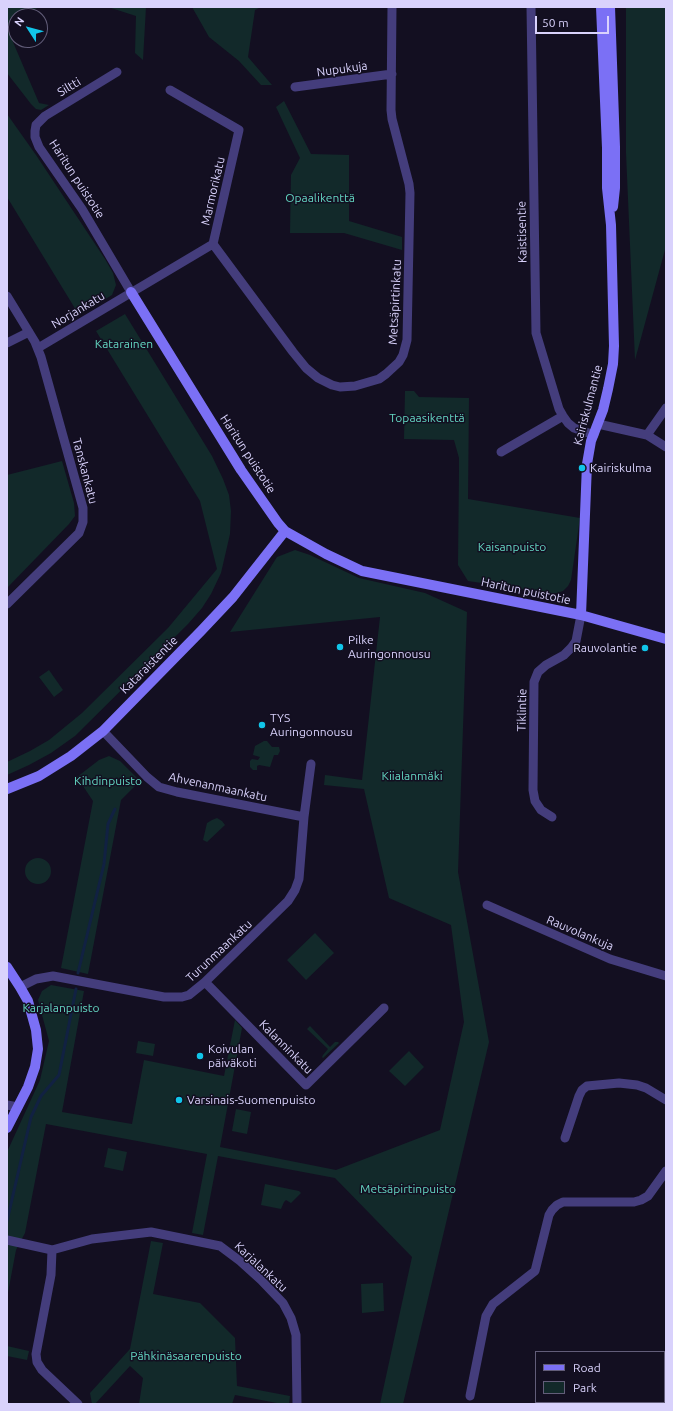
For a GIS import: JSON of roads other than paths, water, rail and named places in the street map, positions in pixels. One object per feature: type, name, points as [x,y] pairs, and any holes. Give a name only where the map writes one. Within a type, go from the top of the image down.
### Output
[{"type":"street","name":"Metsäpirtinkatu","points":[[213,244],[293,352],[306,368],[318,378],[340,387],[355,386],[379,379],[393,368],[403,355],[407,340],[410,193],[408,179],[392,119],[390,102],[392,74],[392,7]]},
{"type":"street","name":"Kaistisentie","points":[[531,7],[535,326],[559,409],[568,423],[574,428],[594,435]]},
{"type":"street","name":"Kairiskulmantie","points":[[581,616],[587,464],[608,389],[613,364],[614,346],[611,225],[607,188],[601,7]]},
{"type":"street","name":"Kairiskulmantie","points":[[610,7],[615,147],[615,188],[611,225]]},
{"type":"street","name":"Siltti","points":[[36,125],[45,116],[117,72]]},
{"type":"street","name":"Nupukuja","points":[[295,88],[392,74]]},
{"type":"street","name":"Marmorikatu","points":[[131,292],[213,244],[239,130],[170,90]]},
{"type":"street","name":"Haritun puistotie","points":[[36,125],[35,137],[39,147],[82,209],[131,292],[241,470],[278,523],[286,531],[326,554],[362,571],[581,616],[666,639]]},
{"type":"street","name":"Norjankatu","points":[[36,345],[131,292]]},
{"type":"street","name":"Tanskankatu","points":[[7,296],[36,345],[48,380],[83,508],[83,522],[79,533],[7,604]]},
{"type":"street","points":[[7,343],[29,332]]},
{"type":"street","points":[[647,435],[666,408]]},
{"type":"street","points":[[501,452],[563,416]]},
{"type":"street","points":[[598,424],[647,435],[666,447]]},
{"type":"street","name":"Kataraistentie","points":[[7,789],[39,776],[71,756],[103,731],[233,597],[286,531]]},
{"type":"street","name":"Tiklintie","points":[[552,816],[541,810],[535,801],[534,796],[534,682],[538,672],[546,665],[564,655],[576,641],[581,616]]},
{"type":"street","name":"Ahvenanmaankatu","points":[[103,731],[147,777],[159,787],[304,817]]},
{"type":"street","name":"Turunmaankatu","points":[[20,987],[36,979],[53,976],[174,997],[189,995],[205,982],[288,902],[295,890],[299,879],[304,817],[311,764]]},
{"type":"street","name":"Rauvolankuja","points":[[487,905],[610,959],[666,976]]},
{"type":"street","points":[[7,968],[28,1001],[34,1018],[38,1040],[38,1049],[32,1076],[7,1128]]},
{"type":"street","name":"Kalanninkatu","points":[[205,982],[306,1085],[384,1008]]},
{"type":"street","points":[[565,1138],[579,1096],[582,1090],[587,1086],[619,1083],[637,1085],[646,1088],[666,1100]]},
{"type":"street","points":[[7,1105],[18,1107]]},
{"type":"street","points":[[470,1396],[486,1316],[494,1304],[535,1271],[549,1216],[557,1204],[563,1202],[634,1202],[641,1200],[648,1196],[666,1171]]},
{"type":"street","name":"Karjalankatu","points":[[7,1240],[52,1250],[92,1239],[151,1232],[220,1246],[240,1261],[261,1280],[283,1303],[291,1318],[296,1335],[297,1404]]},
{"type":"street","points":[[52,1250],[51,1275],[36,1354],[37,1362],[42,1370],[78,1404]]},
{"type":"waterway","points":[[78,973],[104,864],[108,824],[115,809]]},
{"type":"waterway","points":[[7,1221],[31,1117],[41,1096],[59,1075],[76,989]]},
{"type":"place","name":"Kairiskulma","points":[[582,468]]},
{"type":"place","name":"Pilke Auringonnousu","points":[[340,647]]},
{"type":"place","name":"Rauvolantie","points":[[645,648]]},
{"type":"place","name":"TYS Auringonnousu","points":[[262,725]]},
{"type":"place","name":"Koivulan päiväkoti","points":[[200,1056]]},
{"type":"place","name":"Varsinais-Suomenpuisto","points":[[179,1100]]},
{"type":"park label","name":"Opaalikenttä","points":[[320,198]]},
{"type":"park label","name":"Katarainen","points":[[124,344]]},
{"type":"park label","name":"Topaasikenttä","points":[[427,418]]},
{"type":"park label","name":"Kaisanpuisto","points":[[512,547]]},
{"type":"park label","name":"Kiialanmäki","points":[[412,776]]},
{"type":"park label","name":"Kihdinpuisto","points":[[108,781]]},
{"type":"park label","name":"Karjalanpuisto","points":[[61,1008]]},
{"type":"park label","name":"Metsäpirtinpuisto","points":[[408,1189]]},
{"type":"park label","name":"Pähkinäsaarenpuisto","points":[[186,1356]]}]
